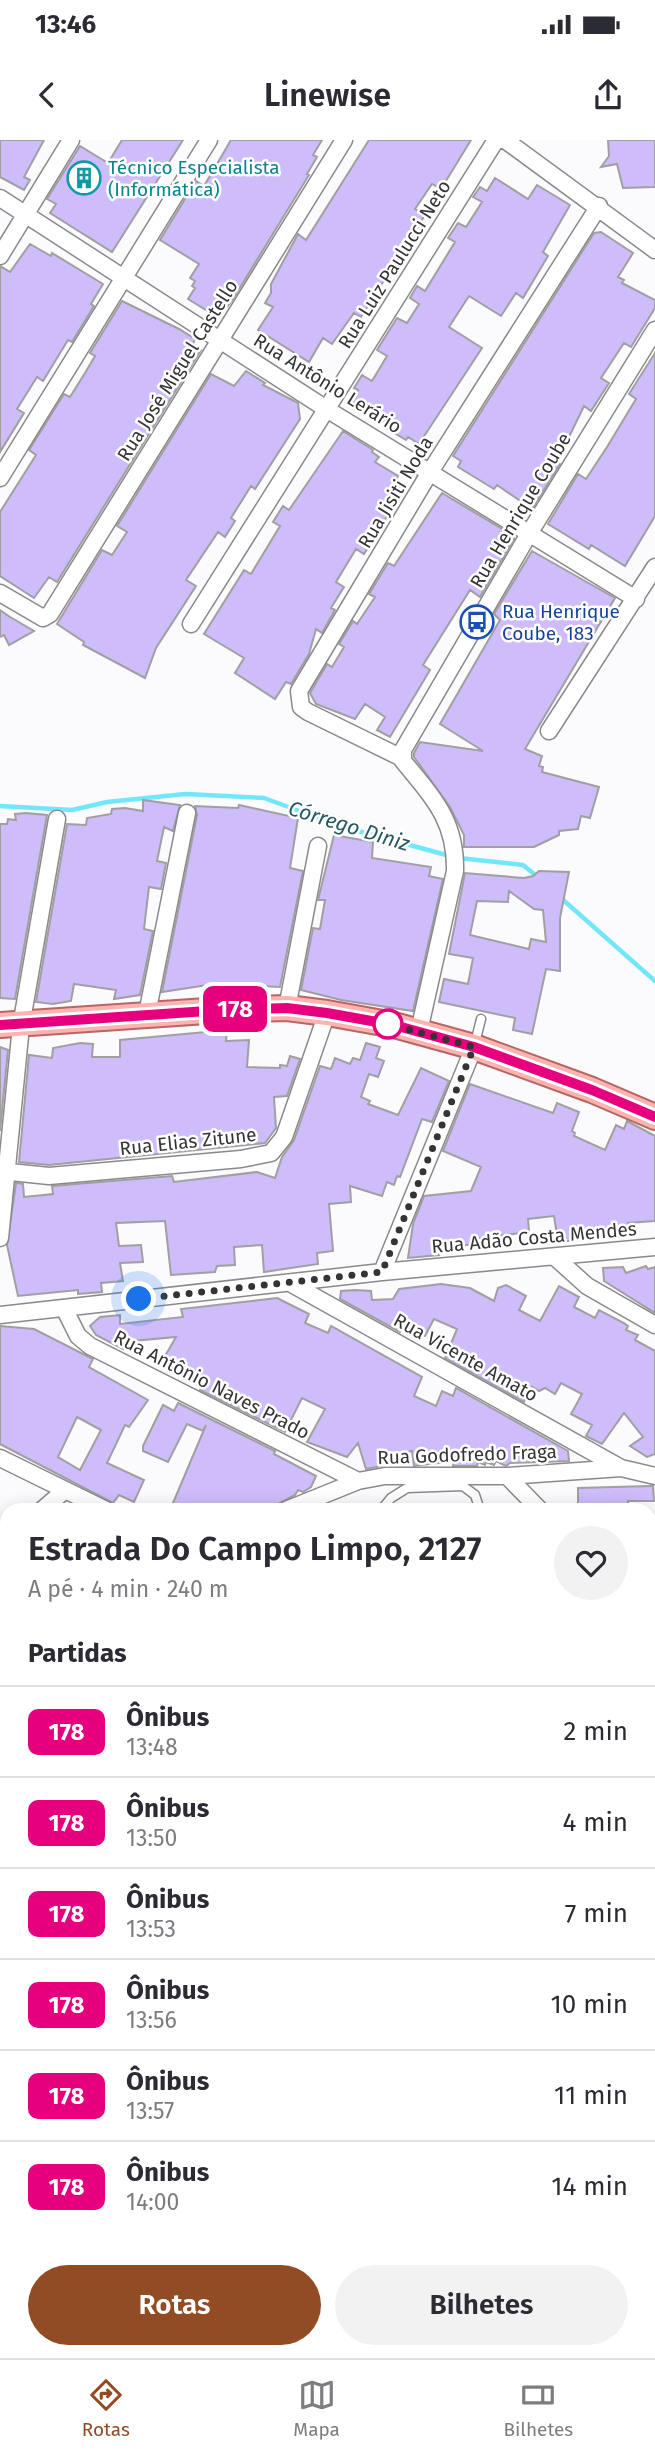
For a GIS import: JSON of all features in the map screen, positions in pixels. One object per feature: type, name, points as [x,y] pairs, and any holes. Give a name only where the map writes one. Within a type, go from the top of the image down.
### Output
[{"type":"main road","points":[[10,1025],[147,1014],[287,1008],[327,1013],[419,1031],[474,1047],[603,1094],[655,1117]]},
{"type":"street","points":[[0,256],[71,140]]},
{"type":"street","points":[[0,478],[209,140]]},
{"type":"street","name":"Rua José Miguel Castello","points":[[0,593],[43,618],[50,614],[344,140]]},
{"type":"street","name":"Rua Luiz Paulucci Neto","points":[[191,624],[496,140]]},
{"type":"street","points":[[505,140],[599,206],[655,250]]},
{"type":"street","name":"Rua Antônio Lerário","points":[[0,198],[328,410],[636,599]]},
{"type":"street","name":"Rua Jisiti Noda","points":[[403,754],[308,712],[301,707],[299,691],[430,472],[599,206]]},
{"type":"street","name":"Rua Henrique Coube","points":[[403,754],[530,532],[655,330]]},
{"type":"street","points":[[549,731],[655,567]]},
{"type":"street","points":[[403,754],[446,817],[456,851],[455,871],[419,1031]]},
{"type":"street","points":[[147,1014],[187,813]]},
{"type":"street","points":[[0,1238],[10,1025],[57,819]]},
{"type":"street","points":[[287,1008],[318,846]]},
{"type":"street","name":"Rua Elias Zitune","points":[[3,1171],[20,1175],[49,1175],[241,1159],[271,1153],[284,1137],[327,1013]]},
{"type":"street","points":[[382,1272],[474,1047]]},
{"type":"street","name":"Rua Adão Costa Mendes","points":[[0,1315],[382,1272],[655,1247]]},
{"type":"street","points":[[556,1258],[587,1286],[655,1325]]},
{"type":"street","name":"Rua Vicente Amato","points":[[290,1283],[621,1468]]},
{"type":"street","name":"Rua Antônio Naves Prado","points":[[64,1308],[78,1336],[90,1346],[358,1481]]},
{"type":"street","points":[[0,1458],[91,1503]]},
{"type":"street","name":"Rua Godofredo Fraga","points":[[303,1503],[358,1481],[385,1476],[507,1476],[621,1468],[655,1476]]},
{"type":"street","points":[[507,1476],[533,1503]]},
{"type":"street","points":[[50,1503],[64,1491]]},
{"type":"lane","points":[[474,1047],[481,1019]]},
{"type":"lane","points":[[387,1503],[407,1488],[452,1486],[471,1489],[479,1503]]},
{"type":"building","points":[[0,140],[44,140],[24,177],[30,180],[24,190],[0,177]]},
{"type":"building","points":[[122,140],[183,140],[112,252],[50,213],[56,204],[47,199],[80,146],[108,163]]},
{"type":"building","points":[[231,140],[322,140],[313,155],[317,157],[307,174],[309,175],[233,299],[227,307],[216,301],[209,312],[188,299],[195,288],[192,286],[195,281],[190,278],[199,264],[160,240],[196,181],[204,186]]},
{"type":"building","points":[[369,140],[471,140],[441,189],[432,184],[415,209],[425,215],[361,317],[354,313],[332,344],[323,338],[309,362],[258,330],[273,307],[265,303],[271,293],[271,284],[298,234],[306,240]]},
{"type":"building","points":[[608,140],[655,140],[655,187],[623,188],[617,164],[601,167],[609,156]]},
{"type":"building","points":[[495,178],[528,199],[537,185],[570,205],[543,252],[548,256],[523,298],[516,293],[501,316],[469,296],[449,327],[482,348],[419,444],[408,437],[406,440],[386,428],[388,424],[352,401],[358,390],[354,388],[362,375],[372,381],[387,356],[377,350],[397,318],[407,323],[419,304],[410,298],[417,286],[425,291],[455,242],[448,238],[458,223],[466,227],[482,202],[473,197],[480,187],[487,191]]},
{"type":"building","points":[[601,232],[633,253],[618,277],[624,280],[622,283],[655,300],[655,308],[631,347],[624,343],[601,378],[609,383],[591,411],[584,406],[569,437],[564,434],[550,456],[560,464],[532,509],[497,485],[494,489],[458,467],[461,461],[453,456],[594,233]]},
{"type":"building","points":[[30,244],[51,256],[52,253],[103,284],[91,304],[94,306],[72,342],[68,340],[43,381],[37,377],[17,409],[24,413],[0,452],[0,266],[10,272]]},
{"type":"building","points":[[122,301],[179,329],[195,339],[193,344],[201,350],[57,582],[49,577],[34,598],[0,576],[0,512],[36,455],[29,450],[64,394],[70,397],[85,373],[95,356],[90,353]]},
{"type":"building","points":[[655,353],[655,516],[625,566],[591,545],[589,549],[548,524],[578,474],[586,479],[607,447],[636,399],[629,394]]},
{"type":"building","points":[[246,371],[265,383],[263,385],[298,403],[300,419],[255,489],[251,486],[231,518],[235,521],[225,537],[218,532],[186,580],[196,586],[156,648],[145,678],[83,645],[84,642],[57,624],[102,550],[112,555],[127,532],[117,526],[211,374],[234,386]]},
{"type":"building","points":[[343,431],[373,450],[379,457],[375,462],[398,476],[394,484],[403,490],[364,554],[356,549],[336,582],[344,587],[331,608],[335,610],[322,633],[316,629],[309,654],[291,684],[286,682],[275,699],[235,673],[244,658],[204,634],[244,570],[251,574],[280,526],[273,522],[283,506],[289,510]]},
{"type":"building","points":[[442,493],[514,536],[514,539],[480,597],[470,590],[423,665],[430,670],[390,737],[377,730],[385,717],[365,704],[355,719],[316,704],[310,693],[327,664],[332,667],[344,647],[339,644],[353,621],[357,624],[375,597],[369,594],[388,563],[394,566]]},
{"type":"building","points":[[532,551],[615,598],[525,749],[542,756],[539,766],[543,767],[542,772],[599,787],[590,818],[581,816],[578,829],[559,831],[559,835],[534,847],[464,847],[464,835],[450,807],[414,757],[414,753],[420,742],[483,751],[440,724],[500,620],[494,614]]},
{"type":"building","points":[[0,610],[34,631],[9,645],[4,635],[0,637]]},
{"type":"building","points":[[143,800],[180,805],[173,831],[164,827],[157,861],[166,863],[161,889],[149,887],[144,929],[153,931],[140,995],[114,999],[116,990],[74,984],[71,1001],[53,1004],[36,1002],[67,824],[86,825],[87,818],[111,814],[112,809],[143,811]]},
{"type":"building","points":[[239,805],[298,818],[290,868],[303,871],[280,987],[214,984],[162,992],[197,815],[195,806],[238,808]]},
{"type":"building","points":[[15,814],[47,815],[15,999],[0,998],[0,824],[7,824],[8,819],[16,820]]},
{"type":"building","points":[[334,835],[373,842],[372,858],[431,867],[429,876],[443,879],[413,1011],[341,1000],[301,990],[313,928],[320,929],[325,900],[318,900]]},
{"type":"building","points":[[539,871],[569,872],[560,918],[560,971],[546,969],[532,1034],[513,1030],[515,1018],[439,1002],[444,979],[468,984],[473,958],[449,954],[465,873],[524,878]],"holes":[[[509,891],[534,909],[543,910],[546,942],[531,939],[529,949],[470,935],[477,901],[508,902]]]},
{"type":"building","points":[[227,1030],[226,1041],[249,1040],[247,1067],[280,1068],[280,1065],[287,1066],[290,1056],[300,1059],[287,1096],[274,1097],[276,1128],[265,1143],[49,1165],[19,1162],[29,1055],[52,1058],[53,1048],[80,1043],[93,1044],[92,1057],[120,1057],[120,1040]]},
{"type":"building","points":[[366,1043],[380,1047],[376,1058],[384,1061],[378,1077],[369,1074],[361,1097],[370,1101],[368,1104],[398,1115],[421,1068],[449,1081],[432,1122],[422,1119],[400,1177],[397,1176],[394,1185],[387,1182],[382,1196],[350,1186],[351,1202],[329,1204],[333,1251],[317,1253],[318,1264],[264,1272],[262,1245],[234,1247],[235,1265],[217,1266],[215,1272],[171,1275],[165,1221],[116,1223],[119,1246],[141,1245],[143,1262],[120,1263],[123,1281],[101,1283],[102,1292],[78,1294],[78,1290],[18,1296],[7,1245],[16,1183],[23,1184],[24,1197],[53,1194],[52,1186],[172,1176],[174,1182],[257,1172],[275,1178],[282,1157],[294,1140],[320,1066],[331,1069],[335,1058],[350,1064],[353,1058],[360,1060]]},
{"type":"building","points":[[0,1047],[8,1050],[0,1131]]},
{"type":"building","points":[[470,1084],[553,1113],[557,1103],[579,1112],[572,1131],[574,1136],[605,1150],[616,1125],[624,1129],[627,1121],[655,1136],[655,1221],[628,1223],[629,1235],[558,1242],[554,1216],[528,1219],[529,1232],[473,1239],[474,1244],[438,1249],[439,1255],[408,1258],[413,1224],[424,1196],[471,1191],[481,1167],[443,1151]]},
{"type":"building","points":[[646,1266],[648,1269],[655,1267],[655,1313],[604,1281],[603,1268],[623,1267],[626,1273]]},
{"type":"building","points":[[441,1284],[470,1288],[494,1301],[498,1288],[506,1285],[526,1296],[519,1310],[540,1321],[559,1286],[579,1297],[574,1307],[595,1318],[599,1310],[628,1326],[626,1330],[638,1335],[635,1340],[655,1351],[655,1454],[647,1457],[630,1446],[643,1437],[624,1413],[602,1444],[586,1436],[592,1425],[571,1414],[582,1394],[561,1383],[555,1394],[545,1388],[539,1391],[532,1387],[524,1402],[445,1358],[457,1329],[434,1319],[425,1336],[403,1326],[400,1332],[340,1299],[341,1291],[355,1290],[371,1291],[372,1300],[393,1299],[399,1289]]},
{"type":"building","points":[[277,1298],[309,1314],[305,1323],[328,1333],[331,1326],[422,1377],[414,1396],[436,1406],[442,1391],[453,1396],[456,1388],[568,1451],[569,1461],[510,1463],[506,1466],[496,1461],[494,1465],[478,1462],[477,1466],[453,1466],[454,1461],[414,1466],[412,1451],[380,1458],[382,1466],[366,1469],[358,1443],[347,1457],[307,1442],[325,1409],[302,1398],[285,1432],[200,1390],[206,1378],[165,1356],[176,1337],[122,1342],[123,1349],[96,1335],[90,1326],[100,1317],[120,1315],[120,1324],[183,1317],[181,1309]]},
{"type":"building","points":[[0,1326],[34,1329],[93,1359],[89,1367],[148,1400],[129,1427],[125,1425],[107,1463],[144,1480],[134,1502],[119,1495],[113,1503],[0,1444]],"holes":[[[77,1417],[101,1430],[80,1470],[58,1457]]]},
{"type":"building","points":[[178,1403],[275,1451],[274,1454],[316,1476],[311,1487],[303,1492],[298,1490],[295,1495],[280,1503],[173,1503],[206,1425],[203,1431],[187,1424],[168,1462],[143,1451],[163,1405],[174,1411]]},
{"type":"building","points":[[653,1486],[654,1501],[578,1503],[578,1488]]},
{"type":"waterway","name":"Córrego Diniz","points":[[0,806],[72,810],[107,802],[185,794],[264,798],[340,826],[450,856]]},
{"type":"waterway","name":"Córrego Diniz","points":[[459,858],[523,865],[539,878]]},
{"type":"waterway","name":"Córrego Diniz","points":[[561,898],[655,981]]},
{"type":"bus line","name":"178","points":[[0,1025],[21,1026],[147,1014],[287,1008],[356,1017],[474,1047],[592,1090],[655,1117]]},
{"type":"place","name":"Técnico Especialista (Informática)","points":[[84,178]]},
{"type":"place","name":"Rua Henrique Coube, 183","points":[[477,622]]},
{"type":"route","points":[[139,1299],[382,1272],[474,1047],[388,1024]]}]
